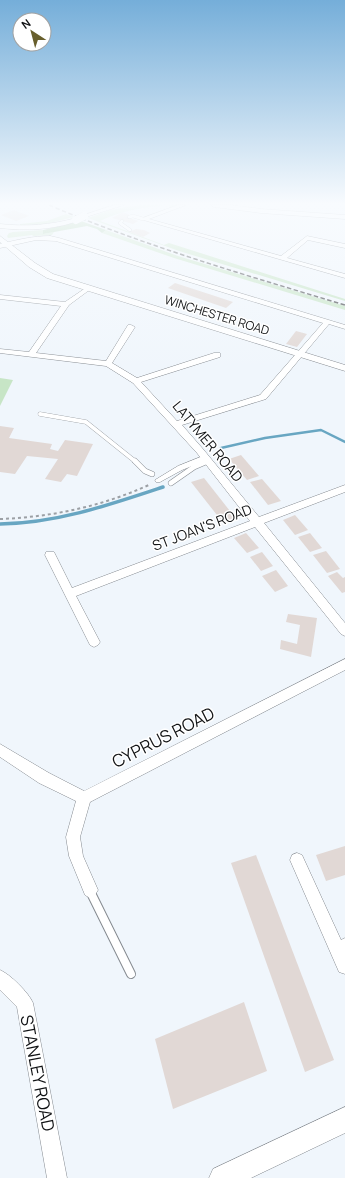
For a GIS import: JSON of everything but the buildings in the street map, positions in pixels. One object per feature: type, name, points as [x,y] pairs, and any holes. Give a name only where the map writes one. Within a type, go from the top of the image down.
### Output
[{"type":"main road","points":[[222,1178],[345,1120]]},
{"type":"street","name":"WINCHESTER ROAD","points":[[26,260],[42,272],[89,288],[345,368]]},
{"type":"street","points":[[125,260],[345,327]]},
{"type":"street","points":[[289,260],[345,276]]},
{"type":"street","points":[[31,355],[66,304],[89,288]]},
{"type":"street","points":[[0,297],[66,304]]},
{"type":"street","points":[[177,424],[263,397],[302,354],[327,322]]},
{"type":"street","points":[[108,364],[131,327]]},
{"type":"street","name":"LATYMER ROAD","points":[[0,351],[108,364],[136,381],[177,424],[207,459],[345,631]]},
{"type":"street","points":[[136,381],[217,355]]},
{"type":"street","points":[[152,474],[160,479],[180,468],[207,459]]},
{"type":"street","name":"ST JOAN'S ROAD","points":[[70,594],[256,521],[345,488]]},
{"type":"street","points":[[50,555],[94,642]]},
{"type":"street","name":"CYPRUS ROAD","points":[[84,798],[345,664]]},
{"type":"street","points":[[0,750],[44,778],[84,798],[73,837],[76,856],[90,890]]},
{"type":"street","points":[[298,860],[342,948],[345,966]]},
{"type":"street","name":"STANLEY ROAD","points":[[0,978],[25,1003],[57,1178]]},
{"type":"lane","points":[[40,414],[86,422],[131,457],[145,471],[152,474]]},
{"type":"lane","points":[[171,483],[207,459]]},
{"type":"lane","points":[[90,890],[131,974]]},
{"type":"path","points":[[0,519],[38,518],[78,510],[126,494],[160,479]]},
{"type":"green space","points":[[180,260],[191,260],[345,306],[345,310]]},
{"type":"green space","points":[[209,260],[222,260],[345,299],[345,301]]},
{"type":"green space","points":[[0,378],[13,380],[0,406]]},
{"type":"waterway","points":[[221,448],[265,438],[321,430],[345,442]]},
{"type":"waterway","points":[[0,524],[21,523],[62,517],[163,487]]},
{"type":"railway","points":[[199,260],[345,305]]}]
